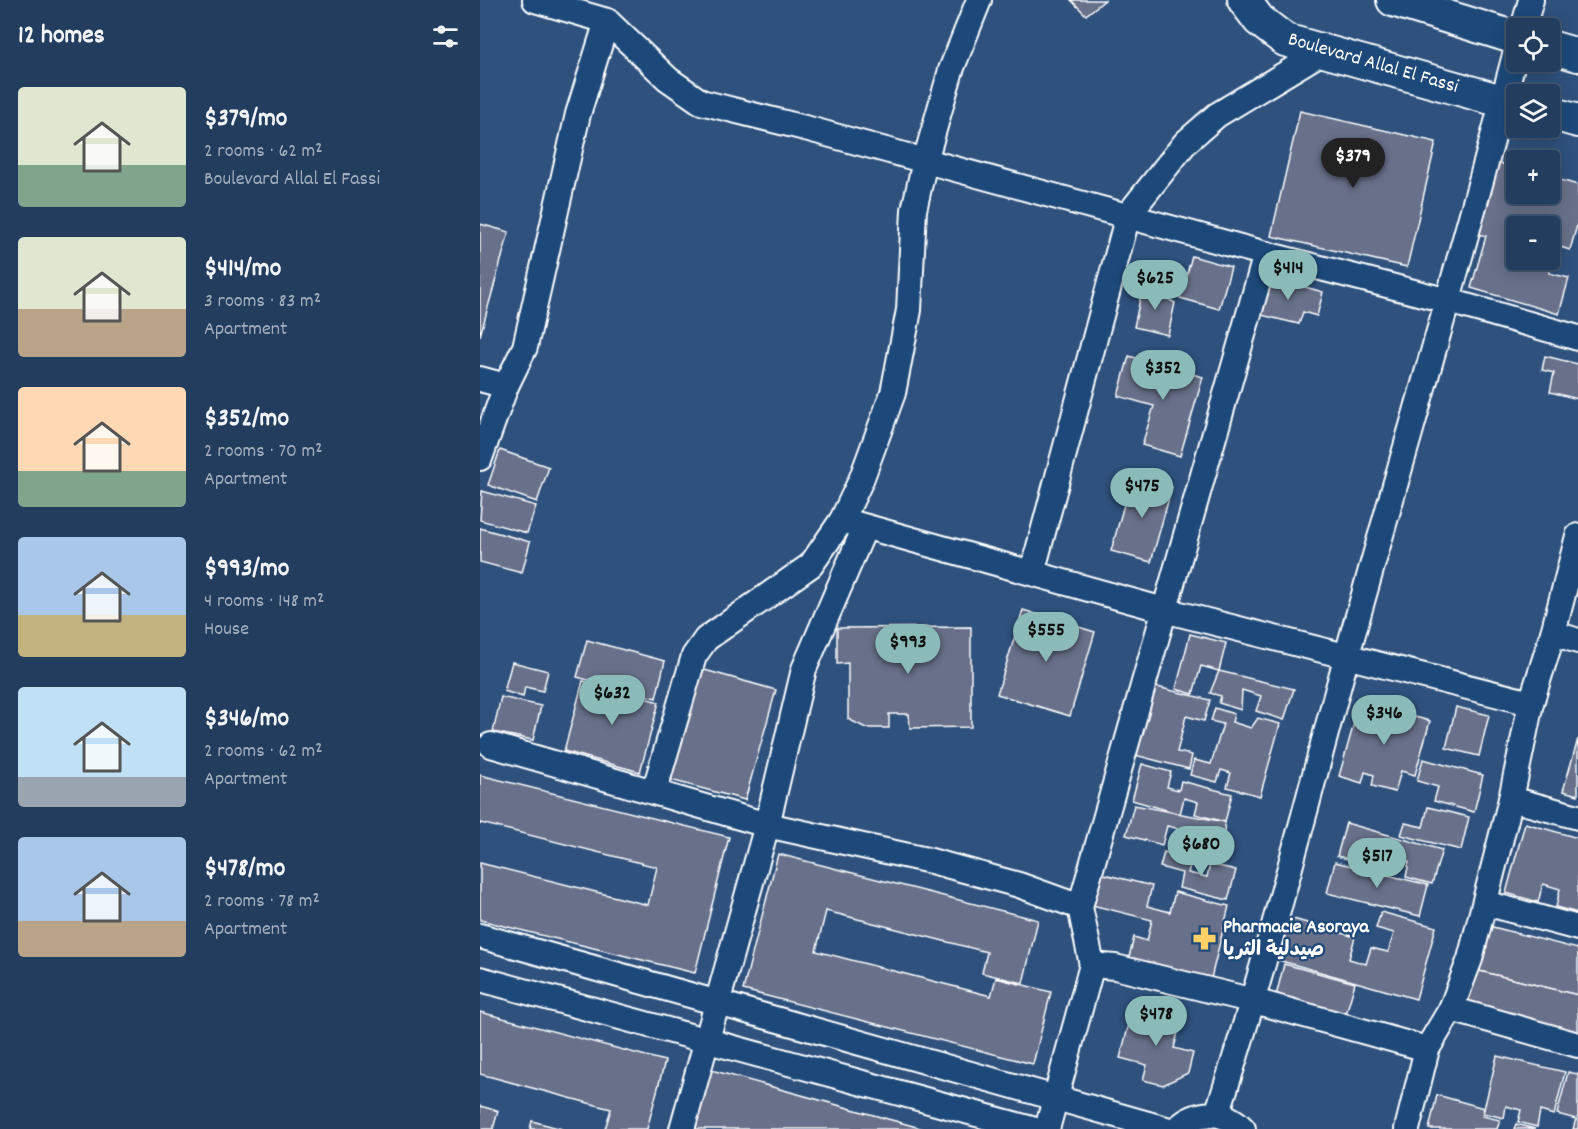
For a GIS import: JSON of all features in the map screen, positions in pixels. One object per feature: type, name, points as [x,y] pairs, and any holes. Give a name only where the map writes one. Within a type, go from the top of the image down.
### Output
[{"type":"main road","name":"Boulevard Allal El Fassi","points":[[1244,0],[1259,20],[1285,40],[1506,102]]},
{"type":"main road","points":[[1393,0],[1506,35]]},
{"type":"main road","points":[[1560,50],[1578,55]]},
{"type":"main road","points":[[1560,116],[1578,121]]},
{"type":"street","points":[[535,0],[607,21],[668,79],[700,102],[1449,301],[1578,338]]},
{"type":"street","points":[[654,792],[694,656],[706,639],[811,565],[842,520],[861,480],[893,393],[909,310],[914,210],[925,161],[951,70],[979,0]]},
{"type":"street","points":[[1526,18],[1531,0]]},
{"type":"street","points":[[480,458],[506,386],[525,347],[578,114],[607,21]]},
{"type":"street","points":[[1032,573],[1128,215],[1186,142],[1217,115],[1325,50]]},
{"type":"street","points":[[1217,1114],[1254,1001],[1348,654],[1449,301],[1506,116]]},
{"type":"street","points":[[1047,1129],[1092,965],[1080,907],[1266,254]]},
{"type":"street","points":[[480,379],[506,386]]},
{"type":"street","points":[[842,520],[1164,610],[1348,654],[1531,703]]},
{"type":"street","points":[[682,1129],[767,825],[804,669],[865,527]]},
{"type":"street","points":[[1407,1129],[1427,1049],[1451,1009],[1470,959],[1511,799],[1531,703],[1553,633],[1578,536]]},
{"type":"street","points":[[1553,633],[1578,641]]},
{"type":"street","points":[[491,745],[767,825],[931,861],[1019,885],[1080,907]]},
{"type":"street","points":[[1511,799],[1578,817]]},
{"type":"street","points":[[1485,903],[1578,928]]},
{"type":"street","points":[[480,936],[1166,1129]]},
{"type":"street","points":[[1092,965],[1115,967],[1254,1001],[1427,1049]]},
{"type":"street","points":[[480,979],[1032,1129]]},
{"type":"street","points":[[1451,1009],[1578,1045]]},
{"type":"street","points":[[1177,1129],[1193,1117],[1217,1114],[1230,1118],[1243,1129]]},
{"type":"building","points":[[1071,0],[1105,0],[1086,15]]},
{"type":"building","points":[[1300,111],[1436,142],[1407,267],[1271,236]]},
{"type":"building","points":[[1499,163],[1506,165],[1506,204],[1560,204],[1560,180],[1578,185],[1578,222],[1570,250],[1560,247],[1560,216],[1506,216],[1506,270],[1550,270],[1549,273],[1569,278],[1559,314],[1471,288],[1486,236],[1478,234]]},
{"type":"building","points":[[480,224],[509,232],[480,336]]},
{"type":"building","points":[[1192,256],[1231,267],[1219,309],[1180,298]]},
{"type":"building","points":[[1266,276],[1323,292],[1317,316],[1303,312],[1299,324],[1257,314]]},
{"type":"building","points":[[1143,285],[1170,292],[1166,298],[1175,303],[1168,335],[1134,327]]},
{"type":"building","points":[[1129,356],[1203,377],[1180,456],[1142,445],[1154,406],[1118,396]]},
{"type":"building","points":[[1545,356],[1578,364],[1578,399],[1550,392],[1554,373],[1542,370]]},
{"type":"building","points":[[500,450],[549,467],[537,502],[488,485]]},
{"type":"building","points":[[1132,476],[1172,487],[1151,562],[1111,551]]},
{"type":"building","points":[[482,491],[536,506],[527,533],[480,520]]},
{"type":"building","points":[[480,528],[530,542],[522,573],[480,562]]},
{"type":"building","points":[[1023,610],[1095,632],[1070,716],[997,694]]},
{"type":"building","points":[[971,627],[971,727],[910,728],[909,714],[889,714],[889,728],[866,728],[848,719],[848,663],[837,664],[837,628]]},
{"type":"building","points":[[1190,634],[1226,643],[1219,671],[1201,666],[1193,694],[1176,689]]},
{"type":"building","points":[[587,640],[665,661],[656,698],[577,677]]},
{"type":"building","points":[[512,662],[548,671],[543,691],[525,687],[523,697],[504,691]]},
{"type":"building","points":[[701,669],[776,690],[745,800],[671,780]]},
{"type":"building","points":[[1219,671],[1294,689],[1284,720],[1256,711],[1261,696],[1242,690],[1241,710],[1219,703],[1221,696],[1210,693]]},
{"type":"building","points":[[583,681],[659,702],[640,772],[564,751]]},
{"type":"building","points":[[1153,686],[1210,700],[1204,721],[1186,716],[1177,752],[1192,755],[1189,769],[1135,755]]},
{"type":"building","points":[[501,697],[541,706],[533,740],[493,732]]},
{"type":"building","points":[[1360,702],[1430,721],[1415,775],[1401,771],[1395,792],[1372,786],[1374,775],[1365,772],[1362,783],[1339,776]]},
{"type":"building","points":[[1456,707],[1489,715],[1479,756],[1446,748]]},
{"type":"building","points":[[1215,708],[1234,714],[1232,722],[1251,728],[1258,718],[1280,724],[1260,796],[1227,787],[1231,773],[1221,770],[1217,782],[1190,775],[1194,760],[1211,764],[1223,724],[1211,721]]},
{"type":"building","points":[[1578,739],[1578,795],[1563,791]]},
{"type":"building","points":[[1423,759],[1483,775],[1474,812],[1434,801],[1438,787],[1417,781]]},
{"type":"building","points":[[1142,764],[1171,772],[1167,787],[1179,790],[1181,781],[1232,794],[1225,822],[1195,814],[1198,802],[1184,798],[1180,814],[1132,800]]},
{"type":"building","points":[[480,775],[729,837],[695,973],[480,920],[480,863],[648,905],[657,867],[481,823],[480,825]]},
{"type":"building","points":[[1134,805],[1225,822],[1220,863],[1179,852],[1184,830],[1167,826],[1162,845],[1126,835]]},
{"type":"building","points":[[1428,807],[1469,817],[1461,850],[1401,835],[1405,823],[1423,827]]},
{"type":"building","points":[[1346,823],[1442,850],[1432,884],[1406,877],[1409,862],[1395,858],[1391,871],[1376,867],[1380,852],[1367,848],[1362,863],[1337,856]]},
{"type":"building","points":[[1525,823],[1578,838],[1578,913],[1556,907],[1560,889],[1543,884],[1538,902],[1506,893]]},
{"type":"building","points":[[1164,852],[1192,859],[1188,873],[1207,877],[1210,864],[1236,870],[1228,900],[1179,888],[1182,873],[1160,867]]},
{"type":"building","points":[[778,854],[1038,920],[1023,983],[982,973],[987,952],[826,911],[816,951],[991,996],[996,978],[1051,992],[1033,1064],[743,990]]},
{"type":"building","points":[[1335,862],[1428,885],[1420,916],[1327,893]]},
{"type":"building","points":[[1100,873],[1152,886],[1147,906],[1170,912],[1175,892],[1229,906],[1210,982],[1128,961],[1134,937],[1147,941],[1152,920],[1092,905]]},
{"type":"building","points":[[1381,912],[1436,927],[1416,999],[1278,960],[1290,918],[1355,937],[1349,959],[1366,964],[1371,948],[1388,952],[1394,933],[1376,928]]},
{"type":"building","points":[[1485,925],[1578,949],[1578,995],[1475,970]]},
{"type":"building","points":[[1284,964],[1355,983],[1346,1014],[1276,996]]},
{"type":"building","points":[[1475,970],[1578,995],[1578,1032],[1467,1004]]},
{"type":"building","points":[[1133,1009],[1181,1021],[1174,1048],[1193,1053],[1188,1073],[1163,1085],[1143,1080],[1147,1065],[1120,1058]]},
{"type":"building","points":[[480,1012],[665,1061],[647,1129],[605,1129],[611,1109],[480,1074]]},
{"type":"building","points":[[1497,1056],[1565,1072],[1554,1115],[1540,1111],[1537,1127],[1518,1122],[1521,1110],[1506,1106],[1504,1118],[1483,1113]]},
{"type":"building","points":[[704,1068],[924,1129],[687,1129]]},
{"type":"building","points":[[1568,1072],[1578,1074],[1578,1129],[1573,1129],[1576,1119],[1557,1114]]},
{"type":"building","points":[[1437,1095],[1484,1108],[1482,1116],[1500,1120],[1497,1129],[1429,1129]]},
{"type":"building","points":[[480,1106],[498,1111],[493,1129],[480,1129]]},
{"type":"building","points":[[532,1121],[562,1129],[530,1129]]},
{"type":"building","points":[[1516,1124],[1535,1129],[1514,1129]]},
{"type":"place","name":"Pharmacie Asoraya صيدلية الثريا","points":[[1205,939]]}]
